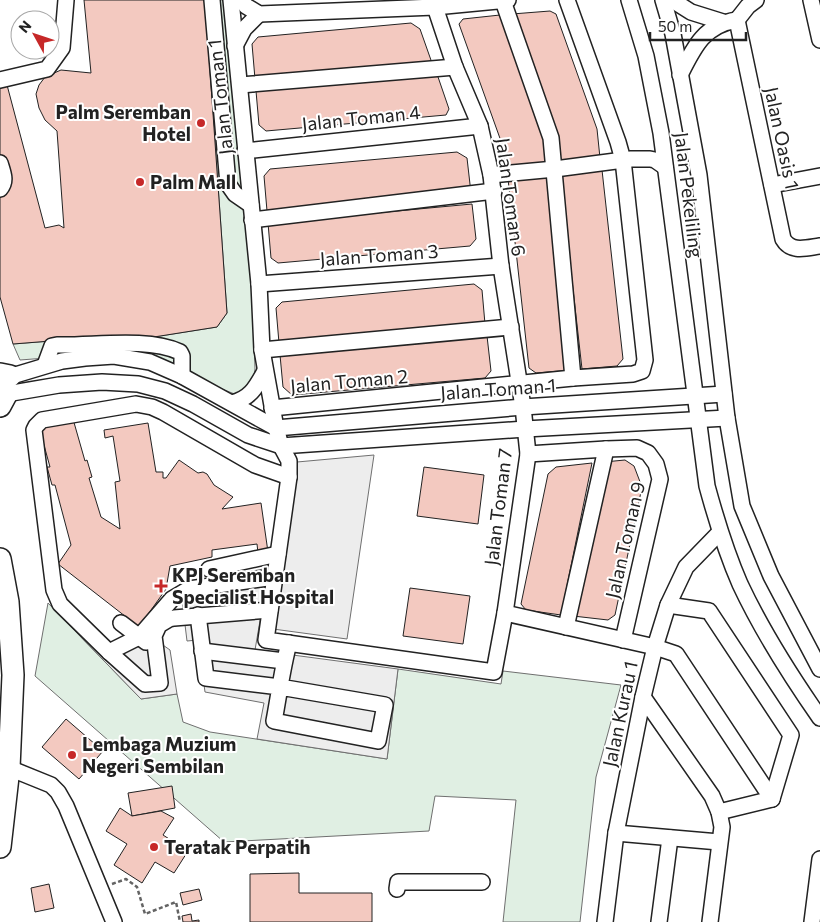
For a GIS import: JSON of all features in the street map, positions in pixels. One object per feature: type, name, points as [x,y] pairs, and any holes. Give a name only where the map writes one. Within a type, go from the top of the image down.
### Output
[{"type":"highway","points":[[0,560],[8,602],[13,676],[9,768],[0,846]]},
{"type":"street","points":[[0,80],[47,70],[62,48],[66,0]]},
{"type":"street","points":[[212,0],[228,184],[252,212],[494,191]]},
{"type":"street","name":"Jalan Toman 1","points":[[231,0],[259,284],[262,350],[276,428],[281,446],[290,461],[266,640],[289,643]]},
{"type":"street","points":[[242,0],[246,6],[259,14],[506,0],[551,138],[573,378]]},
{"type":"street","points":[[567,0],[618,142],[627,160]]},
{"type":"street","name":"Jalan Pekeliling","points":[[629,0],[646,56],[661,133],[706,486],[720,532],[740,583],[766,634],[794,681],[820,718]]},
{"type":"street","name":"Jalan Pekeliling","points":[[663,0],[673,34],[699,175],[727,418],[742,506],[771,576],[820,669]]},
{"type":"street","points":[[672,0],[691,12],[730,21]]},
{"type":"street","points":[[680,75],[698,41],[704,35],[730,21],[756,0]]},
{"type":"street","points":[[811,0],[820,40]]},
{"type":"street","name":"Jalan Toman 6","points":[[436,3],[455,67],[480,126],[491,174],[501,266],[523,407]]},
{"type":"street","points":[[235,46],[244,29],[259,14]]},
{"type":"street","name":"Jalan Oasis 1","points":[[730,21],[772,185],[783,239],[786,245],[799,249],[820,246]]},
{"type":"street","points":[[240,85],[455,67]]},
{"type":"street","points":[[223,132],[229,125],[242,119]]},
{"type":"street","name":"Jalan Toman 4","points":[[245,150],[480,126]]},
{"type":"street","points":[[627,160],[646,151],[661,133]]},
{"type":"street","points":[[491,174],[650,159],[665,167]]},
{"type":"street","name":"Jalan Toman 2","points":[[272,408],[573,378],[632,374],[642,370],[645,360],[627,160]]},
{"type":"street","points":[[0,163],[4,179],[4,185],[0,189]]},
{"type":"street","points":[[772,185],[820,176]]},
{"type":"street","name":"Jalan Toman 3","points":[[259,284],[501,266]]},
{"type":"street","points":[[262,350],[510,327]]},
{"type":"street","points":[[45,365],[52,346],[154,345],[175,349],[182,354],[182,376]]},
{"type":"street","points":[[3,387],[45,365],[78,359],[114,356],[150,362],[182,376],[276,428]]},
{"type":"street","points":[[232,403],[240,401],[251,394],[265,371]]},
{"type":"street","points":[[3,387],[102,382],[138,384],[165,391],[193,404],[248,436],[281,446],[697,418],[727,418]]},
{"type":"street","name":"Jalan Toman 1","points":[[276,428],[523,407],[724,394]]},
{"type":"street","points":[[357,400],[360,421]]},
{"type":"street","points":[[270,610],[168,619],[159,625],[154,636],[160,683],[145,684],[60,604],[54,590],[34,430],[42,420],[136,404],[152,407],[163,412],[255,465],[289,477]]},
{"type":"street","name":"Jalan Toman 7","points":[[289,643],[494,672],[505,613],[528,454],[523,407]]},
{"type":"street","points":[[566,627],[606,448]]},
{"type":"street","name":"Jalan Toman 9","points":[[528,454],[606,448],[637,448],[648,453],[656,464],[660,478],[623,640]]},
{"type":"street","name":"Jalan Kurau 1","points":[[605,922],[616,833],[655,647],[668,605],[686,568],[720,532]]},
{"type":"street","points":[[209,569],[278,554]]},
{"type":"street","points":[[109,652],[139,637],[172,599],[189,589],[275,577]]},
{"type":"street","points":[[172,599],[171,611],[180,618]]},
{"type":"street","points":[[668,605],[709,611],[791,735],[772,799]]},
{"type":"street","points":[[505,613],[655,647],[676,654],[772,799]]},
{"type":"street","points":[[198,615],[206,678],[280,688],[385,705],[378,741],[274,721],[280,688],[284,661],[289,643]]},
{"type":"street","points":[[121,623],[155,649]]},
{"type":"street","points":[[202,651],[284,661]]},
{"type":"street","points":[[643,697],[712,796],[719,812],[722,827],[710,922]]},
{"type":"street","points":[[9,768],[51,785],[58,792],[66,806],[114,922]]},
{"type":"street","points":[[719,812],[772,799]]},
{"type":"street","points":[[616,833],[719,842]]},
{"type":"street","points":[[659,922],[670,838]]},
{"type":"street","points":[[812,922],[820,858]]},
{"type":"street","points":[[398,889],[398,882],[482,882]]},
{"type":"path","points":[[100,888],[126,879],[138,887],[145,914],[176,902],[180,922]]},
{"type":"green space","points":[[205,0],[229,0],[250,217],[255,369],[253,383],[237,395],[205,382],[111,353],[20,360],[13,344],[76,339],[135,340],[217,327],[227,313]]},
{"type":"green space","points":[[48,603],[141,699],[177,694],[183,722],[210,732],[387,759],[398,669],[501,684],[503,671],[621,685],[596,777],[580,922],[503,922],[516,800],[435,796],[429,831],[224,842],[35,676]]},
{"type":"shaded area","points":[[374,455],[347,639],[273,629],[297,462]]},
{"type":"shaded area","points":[[269,568],[255,650],[398,669],[387,759],[257,739],[264,703],[205,692],[198,640],[187,641],[180,584]]},
{"type":"shaded area","points":[[86,621],[111,645],[143,631],[170,650],[177,694],[141,699],[75,631]]},
{"type":"building","name":"Palm Mall","points":[[84,0],[205,0],[227,313],[217,327],[135,340],[76,339],[13,344],[0,297],[0,87],[7,85],[45,228],[59,225],[64,228],[57,131],[45,120],[39,108],[36,94],[39,85],[45,77],[61,70],[91,73]]},
{"type":"building","points":[[550,11],[556,14],[597,129],[600,158],[559,163],[512,14]]},
{"type":"building","points":[[500,15],[545,141],[547,163],[506,167],[502,144],[459,24],[463,19]]},
{"type":"building","points":[[411,23],[420,29],[432,63],[255,79],[252,44],[258,37]]},
{"type":"building","points":[[437,74],[449,109],[446,115],[266,131],[259,125],[256,91]]},
{"type":"building","points":[[457,152],[467,158],[471,193],[267,211],[264,176],[270,169]]},
{"type":"building","points":[[602,170],[623,359],[617,366],[582,369],[560,174]]},
{"type":"building","points":[[549,175],[571,370],[536,373],[529,368],[508,179]]},
{"type":"building","points":[[472,204],[476,239],[470,246],[278,263],[271,258],[268,223]]},
{"type":"building","points":[[474,284],[482,290],[485,324],[279,343],[276,308],[282,302]]},
{"type":"building","points":[[487,336],[491,371],[485,378],[292,395],[283,387],[280,355]]},
{"type":"building","points":[[73,419],[85,461],[87,460],[92,477],[89,478],[101,517],[120,529],[115,482],[120,481],[113,436],[105,438],[104,430],[148,423],[156,472],[163,472],[163,478],[166,478],[179,460],[198,473],[203,472],[207,474],[214,485],[233,497],[222,509],[261,503],[268,552],[258,553],[257,544],[212,550],[212,557],[170,566],[166,589],[139,627],[58,564],[71,545],[55,485],[52,485],[47,467],[50,467],[39,427]]},
{"type":"building","points":[[625,460],[634,466],[642,487],[615,615],[608,620],[573,616],[604,462]]},
{"type":"building","points":[[592,463],[561,615],[526,610],[521,604],[548,474],[556,467]]},
{"type":"building","points":[[424,467],[484,475],[478,524],[417,516]]},
{"type":"building","points":[[410,588],[470,596],[463,644],[403,636]]},
{"type":"building","points":[[66,719],[103,751],[79,779],[42,747]]},
{"type":"building","points":[[172,786],[175,808],[132,816],[128,793]]},
{"type":"building","name":"Teratak Perpatih","points":[[120,808],[132,816],[161,811],[174,818],[163,835],[188,851],[174,873],[155,862],[142,883],[114,865],[127,844],[106,831]]},
{"type":"building","points":[[299,873],[299,893],[372,893],[372,922],[250,922],[250,874]]},
{"type":"building","points":[[49,884],[54,908],[35,912],[31,888]]},
{"type":"building","points":[[199,889],[202,900],[183,905],[180,893]]},
{"type":"building","points":[[191,914],[192,921],[199,920],[199,922],[183,922],[182,916]]},
{"type":"place","name":"Palm Seremban Hotel","points":[[201,123]]},
{"type":"place","name":"Palm Mall","points":[[140,182]]},
{"type":"place","name":"KPJ Seremban Specialist Hospital","points":[[161,586]]},
{"type":"place","name":"Lembaga Muzium Negeri Sembilan","points":[[72,755]]},
{"type":"place","name":"Teratak Perpatih","points":[[154,847]]}]
